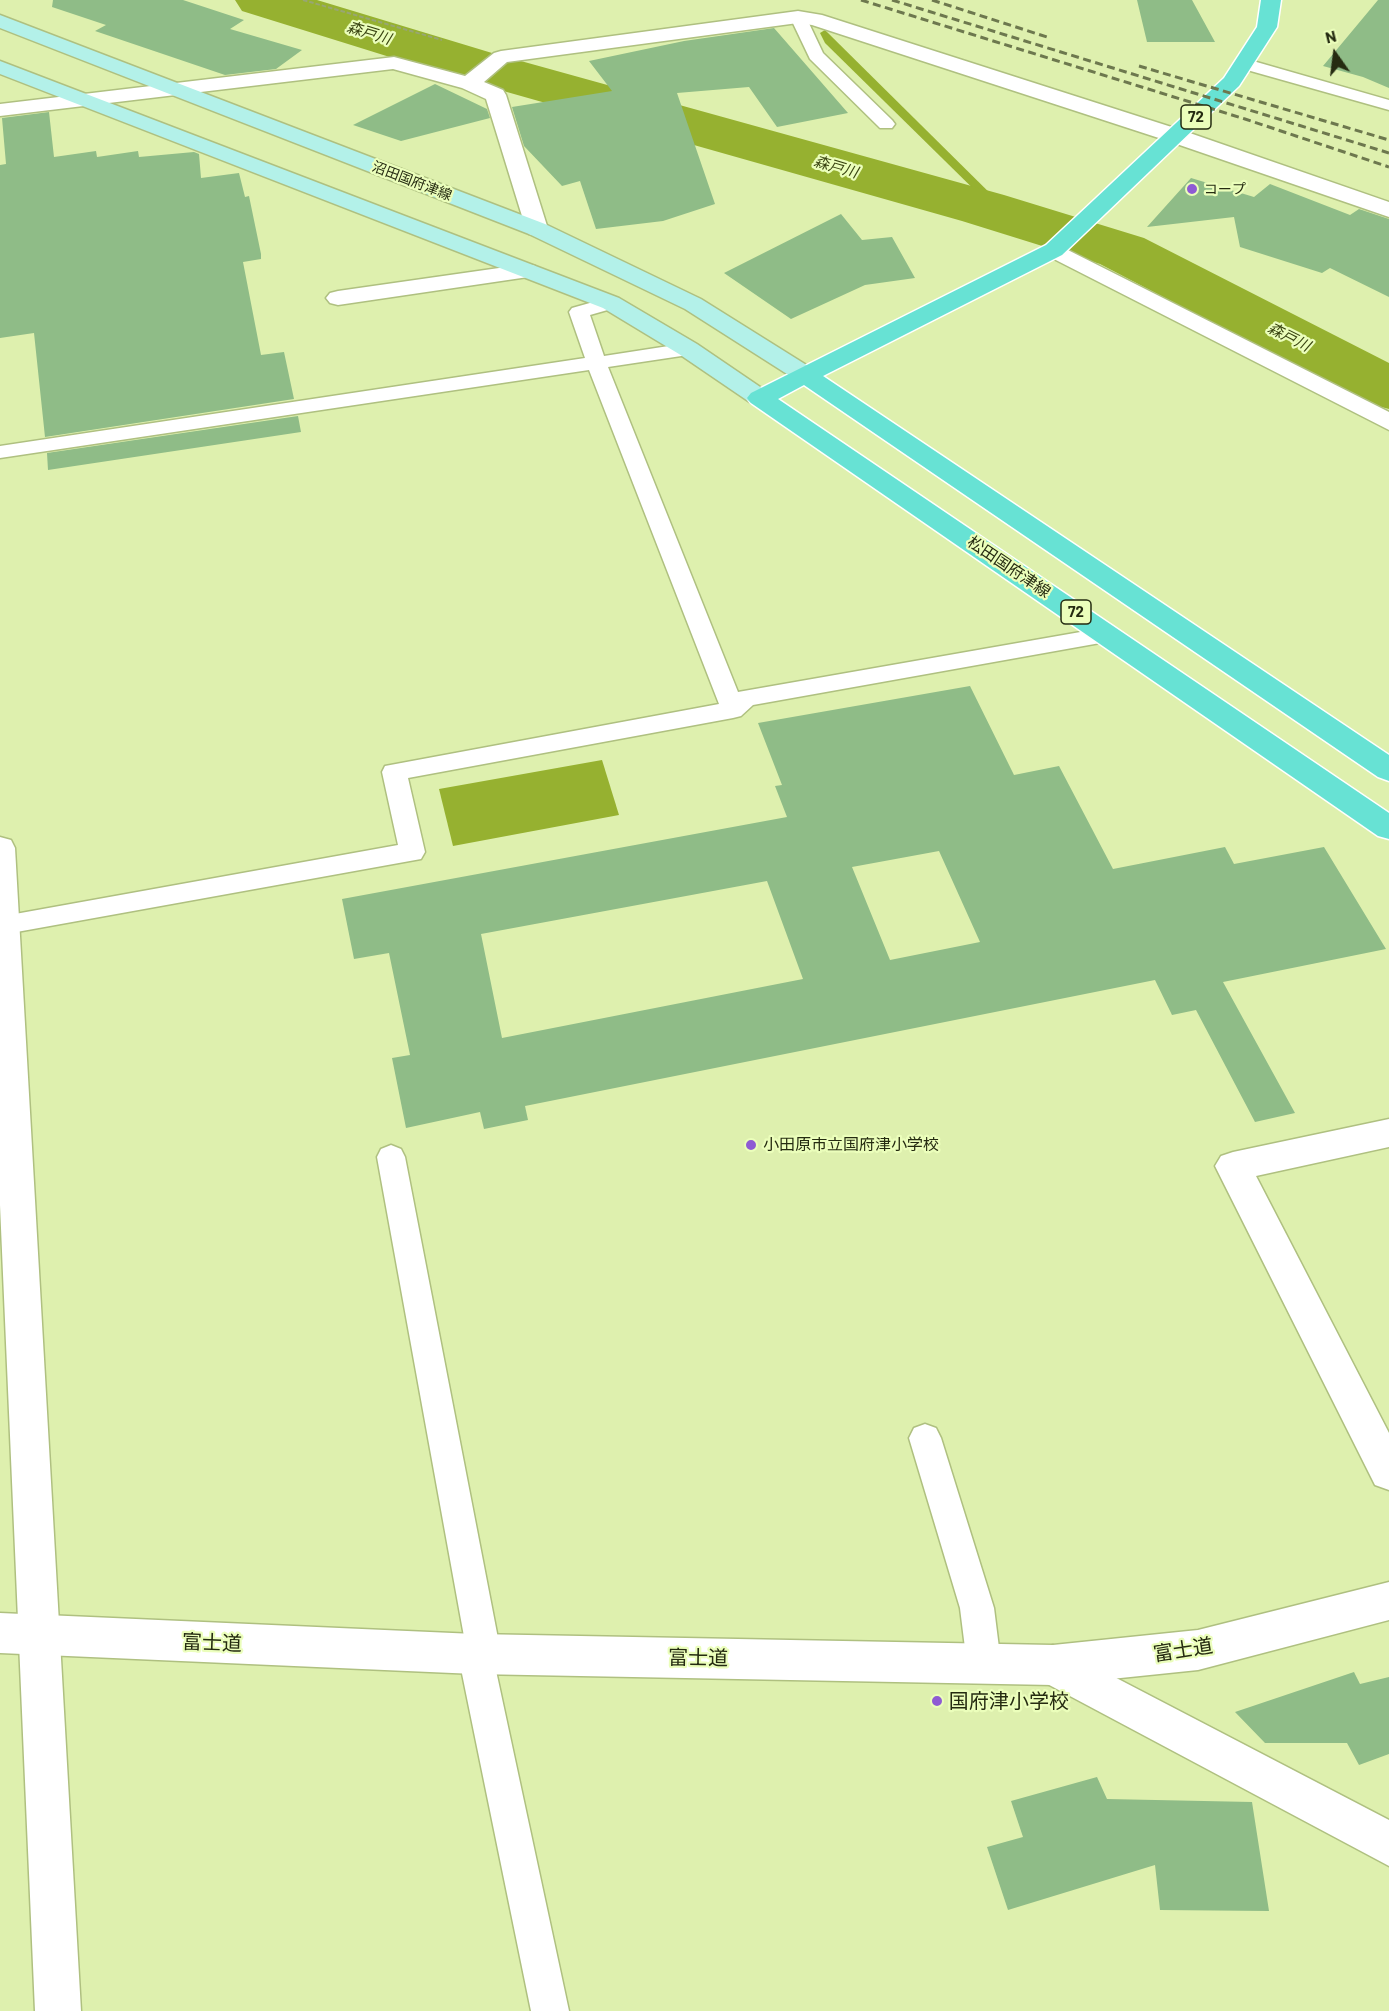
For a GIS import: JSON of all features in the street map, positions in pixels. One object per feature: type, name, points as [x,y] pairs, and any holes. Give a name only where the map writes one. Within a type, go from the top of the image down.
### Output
[{"type":"main road","name":"72","points":[[760,398],[1056,248],[1093,216],[1232,82],[1246,64],[1267,27],[1271,0]]},
{"type":"main road","name":"沼田国府津線","points":[[0,21],[537,229],[693,304],[807,376]]},
{"type":"main road","points":[[0,67],[611,303],[688,349],[760,398]]},
{"type":"main road","points":[[807,376],[1389,770]]},
{"type":"main road","name":"松田国府津線","points":[[760,398],[1389,828]]},
{"type":"street","points":[[469,84],[501,57],[812,16],[1176,136],[1389,210]]},
{"type":"street","points":[[0,110],[394,63],[469,84],[495,95],[537,229]]},
{"type":"street","points":[[1056,248],[1389,422]]},
{"type":"street","points":[[338,298],[527,272]]},
{"type":"street","points":[[0,848],[4,926],[19,1635],[58,2011]]},
{"type":"street","points":[[1389,1133],[1233,1166],[1389,1472]]},
{"type":"street","name":"富士道","points":[[19,1635],[480,1654],[1053,1665],[1198,1650],[1389,1601]]},
{"type":"street","points":[[1053,1665],[1389,1844]]},
{"type":"lane","points":[[812,16],[816,54],[885,124]]},
{"type":"lane","points":[[1246,64],[1389,105]]},
{"type":"lane","points":[[611,303],[579,312],[596,362],[733,710]]},
{"type":"lane","points":[[0,452],[688,349]]},
{"type":"lane","points":[[4,926],[412,852],[394,772],[733,710],[746,698],[1109,635]]},
{"type":"lane","points":[[391,1157],[480,1654],[550,2011]]},
{"type":"lane","points":[[925,1438],[977,1608],[984,1664]]},
{"type":"path","points":[[303,0],[501,57]]},
{"type":"shaded area","points":[[602,760],[619,815],[453,846],[439,789]]},
{"type":"building","points":[[53,0],[183,0],[244,20],[230,29],[302,50],[276,69],[225,75],[95,31],[106,25],[52,7]]},
{"type":"building","points":[[1137,0],[1192,0],[1215,42],[1147,42]]},
{"type":"building","points":[[1378,0],[1389,0],[1389,88],[1363,77],[1323,66]]},
{"type":"building","points":[[774,28],[848,113],[777,127],[749,87],[677,93],[715,204],[663,221],[596,229],[580,181],[562,186],[524,146],[512,107],[612,91],[589,61],[684,41]]},
{"type":"building","points":[[435,84],[487,109],[490,118],[401,141],[353,125]]},
{"type":"building","points":[[49,112],[54,157],[96,151],[97,157],[138,151],[139,157],[194,152],[199,154],[201,178],[239,173],[245,197],[249,196],[261,254],[261,259],[243,262],[261,355],[284,352],[294,399],[45,437],[34,333],[0,338],[0,165],[6,164],[2,118]]},
{"type":"building","points":[[1191,178],[1254,197],[1270,184],[1350,215],[1359,209],[1389,219],[1389,297],[1330,268],[1322,273],[1240,247],[1234,217],[1147,227]]},
{"type":"building","points":[[841,214],[862,240],[892,237],[915,278],[865,285],[791,319],[724,273]]},
{"type":"building","points":[[298,416],[301,432],[48,470],[47,453]]},
{"type":"building","points":[[970,686],[1014,775],[1059,766],[1113,869],[1225,847],[1234,864],[1324,847],[1386,949],[1223,982],[1295,1113],[1255,1122],[1196,1010],[1172,1015],[1155,980],[525,1106],[528,1120],[484,1129],[480,1112],[406,1128],[392,1058],[410,1055],[389,953],[354,959],[342,899],[787,817],[775,786],[782,785],[758,723]],"holes":[[[939,851],[980,942],[890,960],[852,867]],[[767,881],[803,979],[502,1038],[481,934]]]},
{"type":"building","points":[[1354,1672],[1360,1684],[1389,1677],[1389,1754],[1359,1765],[1347,1743],[1265,1743],[1235,1712]]},
{"type":"building","points":[[1097,1777],[1107,1799],[1252,1802],[1269,1911],[1160,1910],[1155,1865],[1008,1910],[987,1847],[1023,1837],[1011,1801]]},
{"type":"waterway","name":"森戸川","points":[[261,0],[473,65],[983,208],[1122,251],[1389,389]]},
{"type":"waterway","points":[[825,33],[828,41],[1006,215]]},
{"type":"railway","points":[[861,0],[1245,119],[1389,167]]},
{"type":"railway","points":[[892,0],[1389,153]]},
{"type":"railway","points":[[932,0],[1047,37]]},
{"type":"railway","points":[[1139,66],[1389,140]]},
{"type":"place","name":"コープ","points":[[1192,189]]},
{"type":"place","name":"小田原市立国府津小学校","points":[[751,1145]]},
{"type":"place","name":"国府津小学校","points":[[937,1701]]}]
